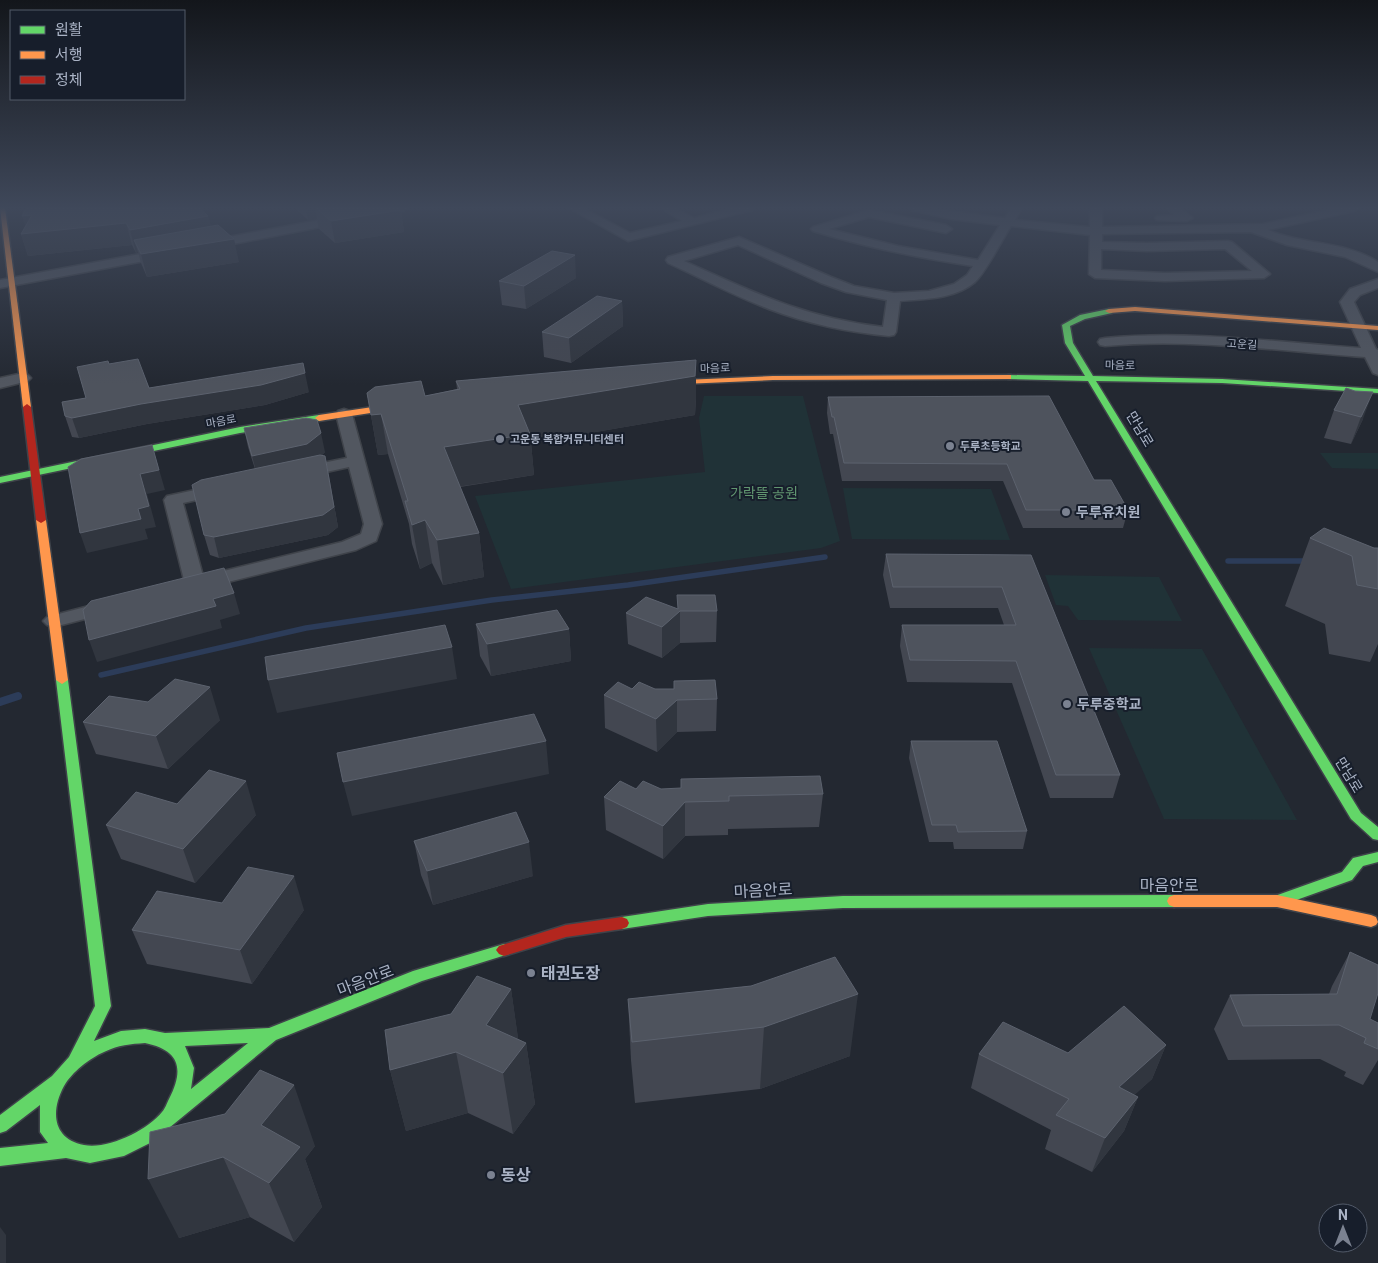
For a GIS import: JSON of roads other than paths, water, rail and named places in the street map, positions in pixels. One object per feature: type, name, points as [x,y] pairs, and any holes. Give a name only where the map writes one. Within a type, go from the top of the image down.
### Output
[{"type":"street","points":[[0,1125],[58,1081],[75,1062],[106,1008],[24,378],[6,283],[5,267]]},
{"type":"street","points":[[6,283],[92,267]]},
{"type":"street","points":[[687,267],[773,306],[850,328],[888,332],[894,297]]},
{"type":"street","points":[[797,267],[850,289],[894,297],[930,295],[959,287],[972,278],[979,267]]},
{"type":"street","points":[[1095,267],[1095,274],[1165,277],[1264,274],[1255,267]]},
{"type":"street","points":[[1378,283],[1355,292],[1347,302],[1357,326],[1374,353],[1378,370]]},
{"type":"street","name":"만남로","points":[[1356,816],[1069,342],[1066,325],[1078,318],[1108,310],[1135,309],[1378,328]]},
{"type":"street","name":"고운길","points":[[1105,342],[1193,340],[1374,353]]},
{"type":"street","name":"마음로","points":[[644,384],[682,381],[841,377],[1091,377],[1284,383],[1378,391]]},
{"type":"street","points":[[0,383],[24,378]]},
{"type":"street","name":"마음로","points":[[0,480],[240,430],[421,404]]},
{"type":"street","points":[[177,589],[349,546],[369,537],[373,524],[344,414]]},
{"type":"street","points":[[279,477],[355,461]]},
{"type":"street","points":[[195,584],[173,500],[240,485]]},
{"type":"street","points":[[54,620],[129,601]]},
{"type":"street","points":[[1356,816],[1357,834]]},
{"type":"street","points":[[1356,816],[1378,835]]},
{"type":"street","points":[[1277,900],[1347,876],[1358,858],[1378,857]]},
{"type":"street","points":[[1347,876],[1350,891]]},
{"type":"street","points":[[1277,900],[1375,923]]},
{"type":"street","name":"마음안로","points":[[270,1035],[419,976],[566,931],[708,910],[843,902],[1277,900]]},
{"type":"street","points":[[1356,904],[1375,923]]},
{"type":"street","points":[[131,1026],[145,1036]]},
{"type":"street","points":[[75,1062],[97,1047],[121,1038],[145,1036],[164,1040],[270,1035]]},
{"type":"street","points":[[0,1157],[66,1150],[90,1155],[118,1150],[146,1136],[270,1035]]},
{"type":"street","points":[[164,1040],[180,1052],[186,1071],[182,1093],[169,1116]]},
{"type":"street","points":[[58,1081],[46,1108],[49,1132],[66,1150]]},
{"type":"waterway","points":[[101,675],[306,628],[492,600],[628,585],[825,557]]},
{"type":"waterway","points":[[1228,561],[1310,561]]},
{"type":"waterway","points":[[0,702],[18,696]]},
{"type":"place","name":"고운동 복합커뮤니티센터","points":[[500,439]]},
{"type":"place","name":"두루초등학교","points":[[950,446]]},
{"type":"place","name":"두루유치원","points":[[1066,512]]},
{"type":"place","name":"두루중학교","points":[[1067,704]]},
{"type":"place","name":"태권도장","points":[[531,973]]},
{"type":"place","name":"동상","points":[[491,1175]]},
{"type":"park label","name":"가락뜰 공원","points":[[764,493]]}]
